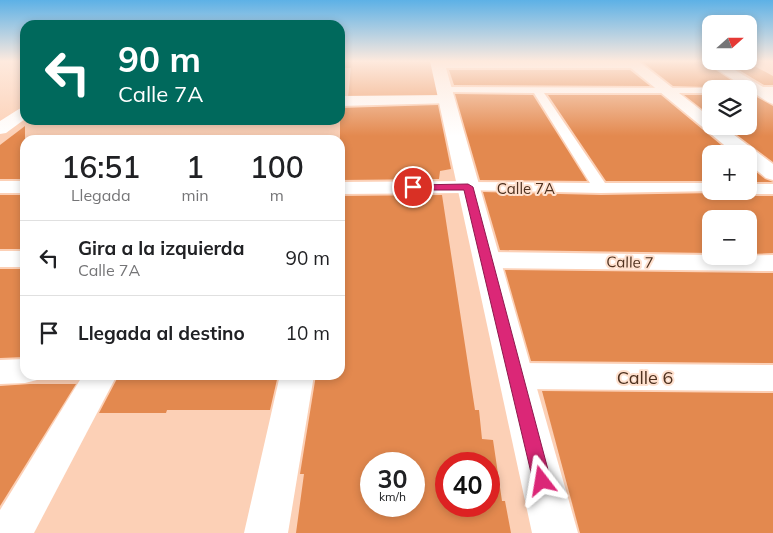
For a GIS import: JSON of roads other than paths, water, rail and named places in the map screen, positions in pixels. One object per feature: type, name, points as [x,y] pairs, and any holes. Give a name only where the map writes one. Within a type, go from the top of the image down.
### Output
[{"type":"street","points":[[345,100],[409,86]]},
{"type":"street","points":[[443,86],[555,533]]},
{"type":"street","points":[[501,86],[537,90],[702,90]]},
{"type":"street","points":[[660,86],[702,119]]},
{"type":"street","points":[[537,90],[601,188]]},
{"type":"street","points":[[757,90],[773,90]]},
{"type":"street","points":[[757,92],[773,99]]},
{"type":"street","points":[[0,129],[20,115]]},
{"type":"street","points":[[722,135],[735,145]]},
{"type":"street","points":[[757,162],[773,174]]},
{"type":"street","points":[[0,187],[20,187]]},
{"type":"street","name":"Calle 7A","points":[[345,188],[702,188]]},
{"type":"street","points":[[757,189],[773,189]]},
{"type":"street","points":[[0,259],[20,259]]},
{"type":"street","name":"Calle 7","points":[[487,260],[773,264]]},
{"type":"street","points":[[0,372],[20,371]]},
{"type":"street","name":"Calle 6","points":[[516,376],[773,378]]},
{"type":"street","points":[[12,533],[97,380]]},
{"type":"street","points":[[266,533],[296,380]]}]
